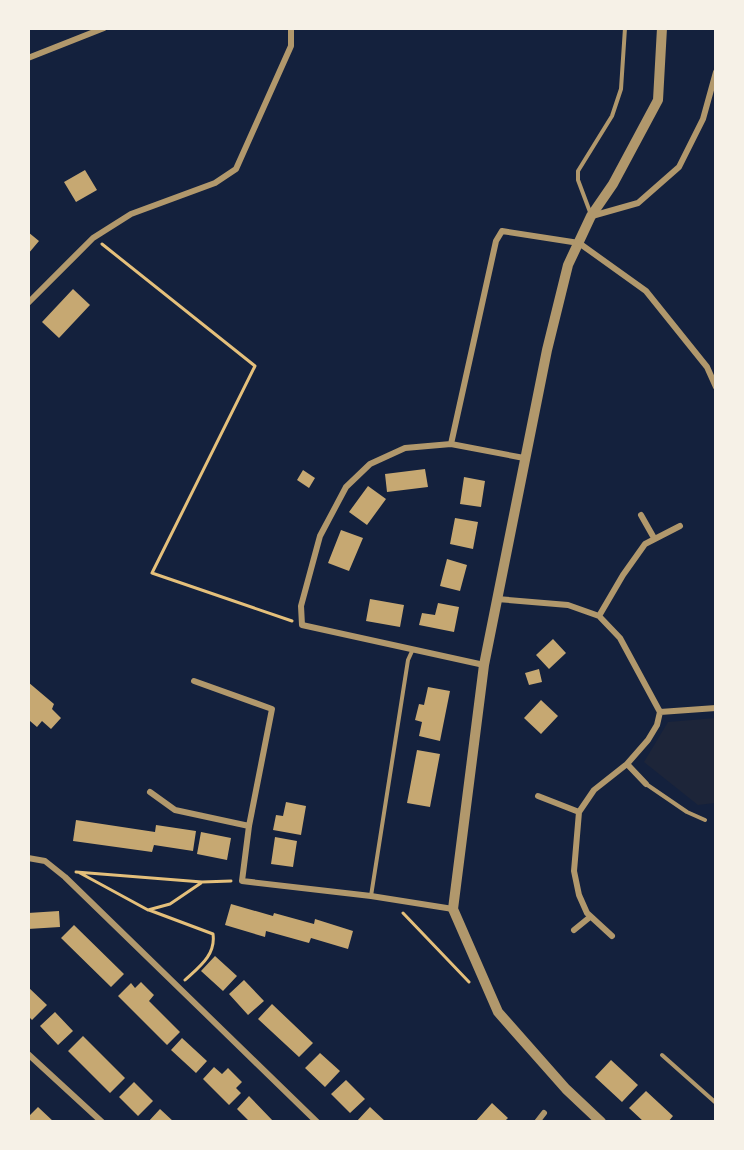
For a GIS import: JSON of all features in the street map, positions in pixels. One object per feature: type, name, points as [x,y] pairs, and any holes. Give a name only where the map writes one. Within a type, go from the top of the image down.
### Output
[{"type":"street","points":[[28,58],[104,28]]},
{"type":"street","points":[[28,303],[93,238],[131,214],[215,183],[236,169],[291,46],[291,28]]},
{"type":"street","points":[[601,1122],[566,1089],[498,1012],[453,909],[484,664],[547,350],[568,265],[591,216],[613,184],[658,100],[662,28]]},
{"type":"street","points":[[591,216],[638,203],[680,167],[703,119],[716,72]]},
{"type":"street","points":[[451,444],[496,241],[502,231],[579,243],[646,291],[707,367],[716,387]]},
{"type":"street","points":[[484,664],[302,625],[301,606],[320,536],[346,487],[370,464],[405,448],[451,444],[524,458]]},
{"type":"street","points":[[641,515],[654,538]]},
{"type":"street","points":[[599,616],[636,555],[654,538],[681,526]]},
{"type":"street","points":[[497,599],[568,605],[599,616],[621,638],[660,712],[657,725],[648,740],[627,764],[594,790],[579,812],[574,871],[579,895],[591,917],[612,936]]},
{"type":"street","points":[[194,681],[272,709],[249,826],[242,881],[389,898],[453,909]]},
{"type":"street","points":[[660,712],[716,708]]},
{"type":"street","points":[[627,764],[646,784]]},
{"type":"street","points":[[150,792],[175,810],[249,826]]},
{"type":"street","points":[[538,796],[579,812]]},
{"type":"street","points":[[29,857],[45,861],[57,870],[317,1122]]},
{"type":"street","points":[[574,930],[591,917]]},
{"type":"street","points":[[28,1054],[102,1122]]},
{"type":"street","points":[[537,1122],[544,1113]]},
{"type":"lane","points":[[591,216],[578,180],[578,171],[612,116],[621,89],[625,28]]},
{"type":"lane","points":[[371,896],[406,671],[412,649]]},
{"type":"lane","points":[[646,784],[696,818],[705,819]]},
{"type":"lane","points":[[662,1055],[716,1103]]},
{"type":"path","points":[[93,238],[255,366],[152,573],[302,625]]},
{"type":"path","points":[[57,870],[202,882],[242,881]]},
{"type":"path","points":[[79,872],[148,909],[213,934],[214,946],[204,962],[177,987]]},
{"type":"path","points":[[148,909],[170,904],[202,882]]},
{"type":"path","points":[[389,898],[474,987]]},
{"type":"shaded area","points":[[715,718],[715,803],[698,805],[644,762],[668,722]]},
{"type":"building","points":[[85,170],[97,190],[76,202],[64,182]]},
{"type":"building","points":[[28,232],[39,241],[28,254]]},
{"type":"building","points":[[73,289],[90,305],[59,338],[42,322]]},
{"type":"building","points":[[425,469],[428,487],[387,492],[385,474]]},
{"type":"building","points":[[303,470],[315,478],[309,488],[297,480]]},
{"type":"building","points":[[464,477],[485,481],[481,507],[460,504]]},
{"type":"building","points":[[368,486],[386,499],[367,525],[349,512]]},
{"type":"building","points":[[455,518],[478,522],[473,549],[450,544]]},
{"type":"building","points":[[341,530],[363,538],[349,571],[328,563]]},
{"type":"building","points":[[447,559],[467,565],[460,591],[440,586]]},
{"type":"building","points":[[370,599],[404,605],[400,627],[366,621]]},
{"type":"building","points":[[438,603],[459,607],[454,632],[419,625],[422,613],[435,615]]},
{"type":"building","points":[[553,639],[566,653],[549,669],[536,655]]},
{"type":"building","points":[[539,669],[542,682],[529,685],[525,673]]},
{"type":"building","points":[[28,682],[54,704],[52,709],[61,718],[51,729],[42,721],[37,727],[30,721],[28,723]]},
{"type":"building","points":[[428,687],[450,691],[440,741],[419,736],[422,722],[415,720],[419,704],[424,705]]},
{"type":"building","points":[[541,700],[558,716],[541,734],[524,718]]},
{"type":"building","points":[[417,750],[440,754],[430,807],[407,803]]},
{"type":"building","points":[[286,802],[306,806],[301,835],[273,830],[276,815],[283,816]]},
{"type":"building","points":[[76,820],[155,832],[156,825],[196,831],[193,851],[154,845],[152,852],[73,841]]},
{"type":"building","points":[[201,832],[231,838],[227,860],[197,854]]},
{"type":"building","points":[[275,837],[297,841],[293,867],[271,864]]},
{"type":"building","points":[[231,904],[273,916],[274,913],[314,924],[315,919],[353,931],[348,949],[311,938],[309,943],[266,931],[265,937],[225,925]]},
{"type":"building","points":[[59,911],[60,927],[28,929],[28,913]]},
{"type":"building","points":[[74,925],[124,974],[111,987],[61,938]]},
{"type":"building","points":[[215,956],[237,976],[223,991],[201,971]]},
{"type":"building","points":[[244,980],[264,1001],[248,1015],[229,994]]},
{"type":"building","points":[[141,982],[154,995],[149,1001],[180,1032],[167,1045],[118,996],[131,983],[135,988]]},
{"type":"building","points":[[28,987],[47,1005],[32,1020],[28,1016]]},
{"type":"building","points":[[272,1004],[313,1043],[299,1057],[258,1019]]},
{"type":"building","points":[[55,1012],[73,1031],[58,1045],[40,1026]]},
{"type":"building","points":[[83,1036],[125,1078],[110,1093],[68,1051]]},
{"type":"building","points":[[182,1038],[207,1061],[196,1073],[171,1050]]},
{"type":"building","points":[[320,1053],[340,1071],[325,1087],[305,1068]]},
{"type":"building","points":[[611,1060],[638,1085],[622,1102],[595,1077]]},
{"type":"building","points":[[214,1067],[222,1074],[228,1068],[242,1082],[236,1088],[241,1093],[229,1105],[203,1079]]},
{"type":"building","points":[[346,1080],[365,1099],[350,1113],[331,1094]]},
{"type":"building","points":[[134,1082],[153,1101],[138,1116],[119,1097]]},
{"type":"building","points":[[646,1091],[673,1116],[668,1122],[644,1122],[629,1108]]},
{"type":"building","points":[[249,1096],[274,1122],[250,1122],[237,1109]]},
{"type":"building","points":[[492,1103],[508,1118],[504,1122],[475,1122]]},
{"type":"building","points":[[38,1107],[54,1122],[28,1122],[28,1117]]},
{"type":"building","points":[[370,1107],[386,1122],[356,1122]]},
{"type":"building","points":[[160,1109],[174,1122],[148,1122]]}]
